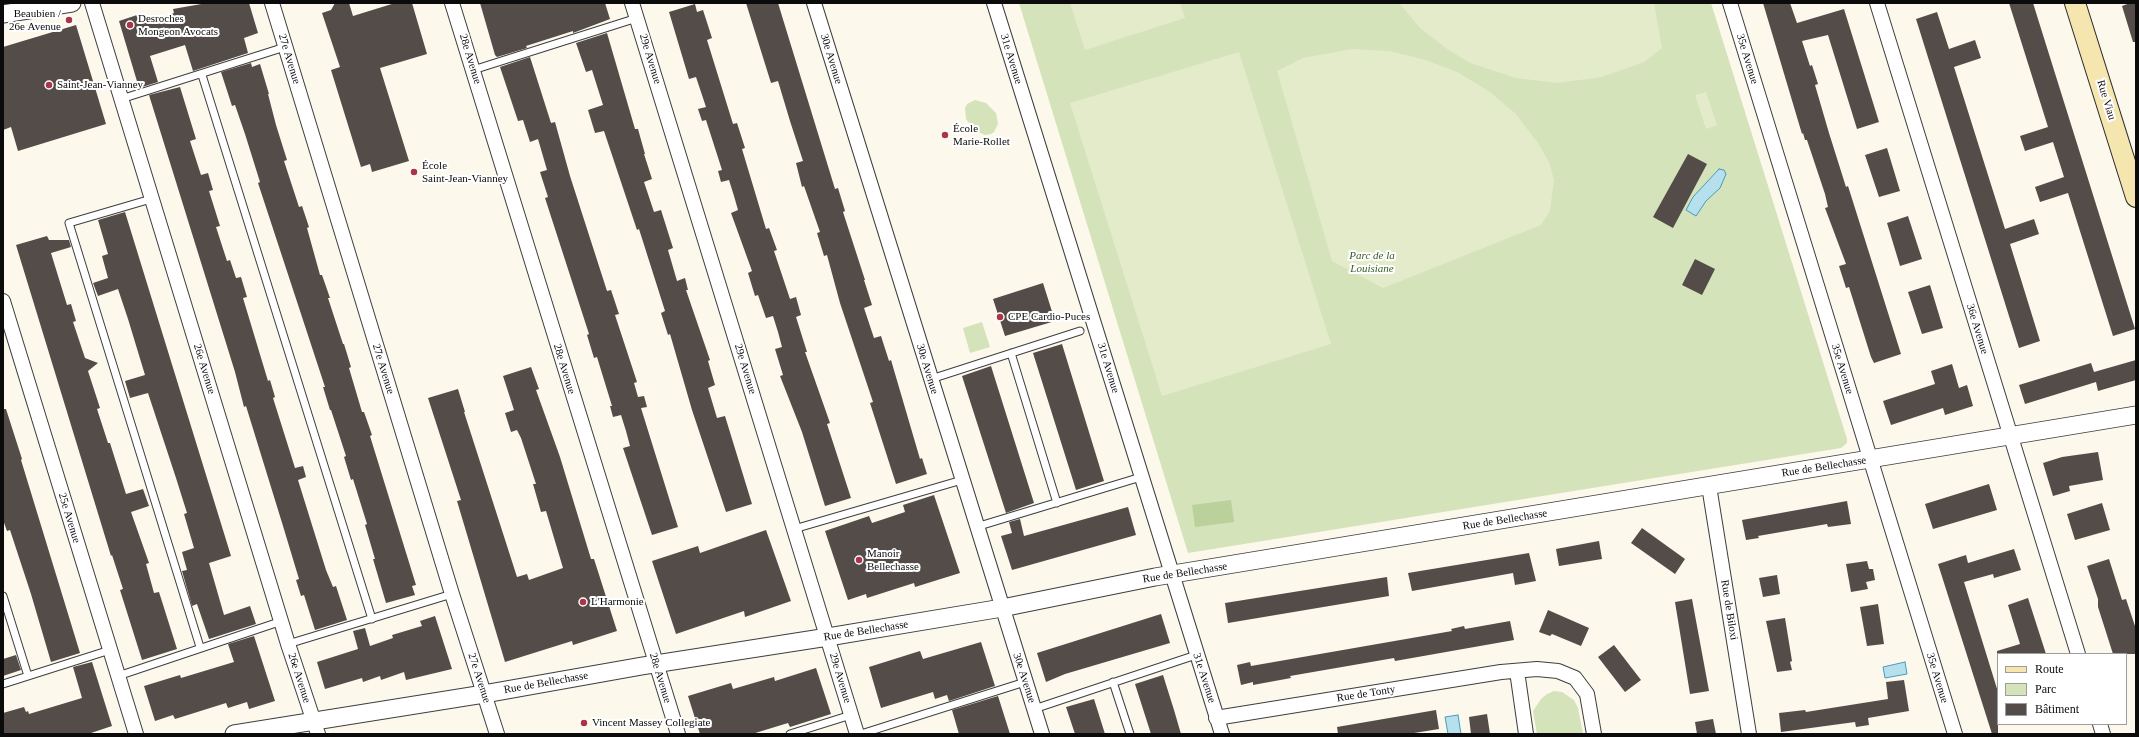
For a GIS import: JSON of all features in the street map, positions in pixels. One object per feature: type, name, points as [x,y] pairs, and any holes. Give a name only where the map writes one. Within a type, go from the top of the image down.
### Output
[{"type":"main road","name":"Rue Viau","points":[[2075,3],[2136,197]]},
{"type":"street","points":[[3,14],[72,3]]},
{"type":"street","name":"26e Avenue","points":[[92,3],[151,199],[315,728]]},
{"type":"street","name":"27e Avenue","points":[[272,3],[452,594],[497,734]]},
{"type":"street","name":"28e Avenue","points":[[452,3],[678,734]]},
{"type":"street","name":"29e Avenue","points":[[632,3],[857,734]]},
{"type":"street","name":"30e Avenue","points":[[814,3],[976,527],[1042,734]]},
{"type":"street","name":"31e Avenue","points":[[994,3],[1196,655],[1222,734]]},
{"type":"street","name":"35e Avenue","points":[[1730,3],[1955,734]]},
{"type":"street","name":"36e Avenue","points":[[1877,3],[2078,653]]},
{"type":"street","name":"25e Avenue","points":[[3,302],[136,734]]},
{"type":"street","name":"Rue de Bellechasse","points":[[234,734],[315,728],[484,694],[656,664],[1002,608],[1172,575],[2136,415]]},
{"type":"street","name":"Rue de Biloxi","points":[[1709,486],[1749,734]]},
{"type":"street","points":[[1516,671],[1526,734]]},
{"type":"street","name":"Rue de Tonty","points":[[1216,718],[1516,671],[1558,671],[1575,678],[1587,694],[1594,734]]},
{"type":"lane","points":[[473,70],[637,18]]},
{"type":"lane","points":[[121,99],[202,75],[285,47]]},
{"type":"lane","points":[[202,75],[372,619]]},
{"type":"lane","points":[[151,199],[69,223],[200,647]]},
{"type":"lane","points":[[931,379],[1080,331]]},
{"type":"lane","points":[[1011,353],[1057,502]]},
{"type":"lane","points":[[976,527],[1141,477]]},
{"type":"lane","points":[[794,529],[962,480]]},
{"type":"lane","points":[[288,644],[452,594]]},
{"type":"lane","points":[[3,596],[28,676]]},
{"type":"lane","points":[[118,676],[200,647],[282,621]]},
{"type":"lane","points":[[3,684],[110,650]]},
{"type":"lane","points":[[1034,709],[1196,655]]},
{"type":"lane","points":[[861,734],[1025,682]]},
{"type":"lane","points":[[1113,682],[1130,734]]},
{"type":"lane","points":[[790,734],[851,715]]},
{"type":"green space","name":"Parc de la Louisiane","points":[[1019,3],[1711,3],[1847,443],[1841,448],[1188,553]]},
{"type":"green space","points":[[1070,3],[1180,3],[1185,18],[1085,50]]},
{"type":"green space","points":[[1399,3],[1654,3],[1662,48],[1644,62],[1602,77],[1557,83],[1516,78],[1470,63],[1447,49],[1420,28]]},
{"type":"green space","points":[[1352,49],[1390,51],[1426,60],[1459,73],[1490,92],[1516,114],[1538,143],[1549,162],[1554,180],[1550,211],[1541,225],[1383,288],[1332,261],[1277,71],[1303,58]]},
{"type":"green space","points":[[1239,52],[1331,344],[1162,396],[1070,103]]},
{"type":"green space","points":[[1706,92],[1717,125],[1706,129],[1695,95]]},
{"type":"green space","points":[[975,100],[986,103],[996,113],[998,124],[994,132],[991,134],[985,135],[974,130],[966,119],[965,108],[967,104]]},
{"type":"green space","points":[[982,322],[990,347],[970,353],[963,328]]},
{"type":"green space","points":[[1231,500],[1234,522],[1195,527],[1192,505]]},
{"type":"green space","points":[[1554,691],[1562,692],[1574,700],[1578,708],[1583,734],[1537,734],[1533,711],[1541,699]]},
{"type":"water","points":[[1719,169],[1724,170],[1726,174],[1720,188],[1706,201],[1696,216],[1686,210],[1693,197]]},
{"type":"water","points":[[1905,662],[1907,674],[1885,678],[1883,667]]},
{"type":"water","points":[[1458,715],[1461,734],[1448,734],[1445,717]]},
{"type":"building","points":[[207,3],[249,3],[258,33],[244,38],[248,53],[193,71],[185,45],[150,56],[158,82],[139,88],[119,21],[137,15],[140,24],[174,13],[173,9]]},
{"type":"building","points":[[335,3],[349,3],[353,16],[395,3],[412,3],[427,54],[380,68],[409,161],[372,172],[370,164],[361,167],[331,70],[340,67],[322,13],[331,10]]},
{"type":"building","points":[[480,3],[605,3],[610,19],[573,33],[573,31],[497,57],[495,55]]},
{"type":"building","points":[[746,3],[778,3],[835,189],[838,188],[845,211],[843,212],[865,280],[872,305],[864,308],[874,338],[881,336],[889,361],[891,360],[920,459],[922,458],[927,474],[896,484],[870,403],[873,402],[840,303],[827,255],[824,256],[817,233],[820,232],[804,186],[802,187],[796,163],[803,161],[778,81],[771,83]]},
{"type":"building","points":[[1763,3],[1790,3],[1797,23],[1844,9],[1879,122],[1857,129],[1828,35],[1802,41],[1810,66],[1812,65],[1818,84],[1815,85],[1829,133],[1846,187],[1848,186],[1901,354],[1874,363],[1871,357],[1849,287],[1846,288],[1839,266],[1846,264],[1825,208],[1828,207],[1825,194],[1807,140],[1805,140],[1803,133],[1802,134]]},
{"type":"building","points":[[2009,3],[2033,3],[2135,329],[2113,336],[2068,193],[2040,202],[2035,187],[2064,177],[2053,142],[2025,151],[2020,136],[2048,127]]},
{"type":"building","points":[[2130,3],[2136,3],[2136,42],[2133,42],[2122,6]]},
{"type":"building","points":[[695,4],[697,12],[703,10],[712,38],[707,40],[733,124],[737,123],[745,148],[742,149],[766,229],[769,228],[777,250],[774,251],[790,299],[796,297],[801,315],[796,317],[807,352],[805,352],[830,423],[827,424],[851,498],[825,506],[802,432],[780,376],[783,375],[775,349],[782,347],[773,316],[766,318],[758,295],[755,296],[748,273],[752,271],[731,213],[738,210],[734,196],[729,180],[721,182],[718,171],[722,170],[706,120],[702,121],[698,109],[706,107],[696,77],[689,79],[669,12]]},
{"type":"building","points":[[1937,12],[1949,49],[1975,40],[1981,58],[1954,67],[2005,229],[2034,219],[2039,234],[2010,244],[2040,341],[2019,348],[1916,19]]},
{"type":"building","name":"Saint-Jean-Vianney","points":[[76,25],[106,124],[18,151],[11,127],[3,130],[3,47]]},
{"type":"building","points":[[607,33],[635,129],[638,129],[652,179],[644,182],[654,212],[661,210],[673,248],[668,250],[677,281],[685,278],[688,290],[686,290],[710,360],[708,361],[715,385],[708,388],[717,418],[725,416],[752,504],[726,512],[692,410],[670,334],[668,335],[661,313],[665,311],[639,229],[637,230],[604,131],[595,133],[588,110],[603,105],[592,70],[586,72],[576,43]]},
{"type":"building","points":[[530,57],[551,123],[555,122],[570,176],[607,291],[611,290],[619,314],[615,315],[637,382],[634,383],[638,397],[644,396],[647,407],[641,408],[678,527],[652,535],[623,448],[630,446],[621,415],[613,417],[610,406],[612,406],[597,357],[594,358],[587,335],[589,334],[545,198],[548,197],[540,172],[547,170],[538,139],[530,142],[523,120],[518,121],[500,67]]},
{"type":"building","points":[[251,63],[252,67],[260,64],[287,160],[284,161],[299,207],[302,206],[309,227],[307,228],[320,275],[322,275],[330,298],[328,298],[351,367],[349,368],[362,412],[364,412],[372,435],[370,436],[416,585],[412,586],[415,595],[386,603],[373,559],[375,559],[365,525],[367,524],[353,479],[351,480],[344,457],[346,456],[323,387],[325,387],[258,183],[260,182],[245,134],[235,105],[232,106],[221,72]]},
{"type":"building","points":[[180,87],[196,139],[190,141],[201,175],[208,173],[213,190],[209,191],[220,226],[216,227],[227,261],[230,260],[236,278],[241,277],[247,297],[243,298],[268,381],[270,380],[275,397],[273,398],[295,468],[303,466],[306,477],[298,480],[326,570],[333,587],[336,586],[347,620],[315,630],[304,595],[301,596],[296,580],[299,579],[283,526],[246,406],[244,407],[235,372],[149,95]]},
{"type":"building","points":[[1887,148],[1900,191],[1879,197],[1865,155]]},
{"type":"building","points":[[1688,154],[1707,164],[1673,228],[1653,217]]},
{"type":"building","points":[[125,212],[231,556],[209,563],[224,615],[250,606],[256,624],[209,639],[197,604],[192,606],[182,571],[187,570],[182,552],[194,548],[184,514],[187,513],[176,478],[148,393],[130,398],[125,381],[145,375],[128,319],[118,289],[98,296],[93,283],[108,278],[102,256],[108,254],[98,220]]},
{"type":"building","points":[[1908,216],[1922,259],[1900,266],[1887,223]]},
{"type":"building","points":[[47,236],[49,240],[69,240],[71,247],[51,253],[67,305],[71,304],[76,321],[73,322],[85,358],[98,363],[88,371],[100,408],[97,409],[108,443],[110,443],[126,494],[143,489],[149,506],[131,512],[149,563],[146,564],[154,593],[159,592],[177,649],[142,660],[120,590],[123,589],[112,555],[111,556],[16,245]]},
{"type":"building","points":[[1695,259],[1715,269],[1702,295],[1682,285]]},
{"type":"building","points":[[1043,283],[1055,321],[1005,336],[993,299]]},
{"type":"building","points":[[1930,285],[1943,328],[1922,334],[1908,292]]},
{"type":"building","points":[[1062,344],[1104,481],[1076,490],[1033,353]]},
{"type":"building","points":[[2136,360],[2136,380],[2098,391],[2096,382],[2025,404],[2019,385],[2091,363],[2094,372]]},
{"type":"building","points":[[1952,364],[1959,388],[1967,385],[1973,406],[1945,415],[1943,408],[1891,425],[1883,401],[1935,384],[1931,371]]},
{"type":"building","points":[[991,366],[1034,503],[1006,513],[962,376]]},
{"type":"building","points":[[531,367],[539,389],[536,390],[560,457],[591,559],[594,559],[617,631],[573,645],[572,641],[505,662],[457,501],[461,500],[428,398],[458,389],[517,577],[527,574],[529,580],[563,568],[546,511],[541,512],[533,484],[536,484],[521,438],[517,430],[511,432],[505,413],[514,410],[503,376]]},
{"type":"building","points":[[3,409],[6,409],[22,459],[21,460],[80,653],[51,662],[10,530],[7,531],[3,520]]},
{"type":"building","points":[[2098,452],[2103,480],[2069,486],[2070,491],[2053,496],[2043,463],[2062,457]]},
{"type":"building","points":[[1989,484],[1997,510],[1933,529],[1925,504]]},
{"type":"building","points":[[934,495],[960,573],[915,587],[914,583],[867,598],[866,594],[848,600],[825,531],[869,516],[872,523],[905,512],[903,505]]},
{"type":"building","points":[[1847,501],[1851,524],[1828,527],[1827,524],[1758,536],[1759,538],[1746,540],[1742,520]]},
{"type":"building","points":[[2102,503],[2110,530],[2075,540],[2067,514]]},
{"type":"building","points":[[1128,507],[1136,535],[1012,570],[1001,536],[1012,533],[1009,522],[1020,519],[1024,536]]},
{"type":"building","points":[[1642,528],[1685,559],[1675,574],[1631,543]]},
{"type":"building","points":[[766,530],[791,601],[745,617],[744,611],[676,634],[652,561],[698,546],[700,553]]},
{"type":"building","points":[[1599,541],[1602,559],[1559,566],[1556,549]]},
{"type":"building","points":[[2014,549],[2021,570],[1994,578],[1993,574],[1964,582],[1997,689],[1998,734],[1992,734],[1938,564],[1966,555],[1968,563]]},
{"type":"building","points":[[1529,553],[1536,581],[1515,585],[1513,573],[1412,591],[1408,573]]},
{"type":"building","points":[[2109,559],[2122,600],[2126,599],[2136,629],[2136,654],[2113,653],[2098,607],[2098,599],[2087,566]]},
{"type":"building","points":[[1867,561],[1869,569],[1873,569],[1875,580],[1866,582],[1868,589],[1851,592],[1846,564]]},
{"type":"building","points":[[1777,575],[1780,594],[1763,597],[1759,578]]},
{"type":"building","points":[[1387,577],[1389,596],[1228,623],[1225,603]]},
{"type":"building","points":[[2028,598],[2046,653],[1997,653],[1997,651],[2020,644],[2008,605]]},
{"type":"building","points":[[1692,599],[1709,691],[1690,694],[1675,602]]},
{"type":"building","points":[[1878,604],[1884,644],[1867,646],[1860,607]]},
{"type":"building","points":[[1548,610],[1589,628],[1581,646],[1552,634],[1550,636],[1539,632]]},
{"type":"building","points":[[1161,614],[1170,643],[1065,674],[1046,682],[1037,653]]},
{"type":"building","points":[[435,616],[452,669],[406,680],[404,672],[381,680],[380,676],[363,682],[362,678],[325,689],[317,662],[358,649],[353,631],[365,628],[370,646],[393,638],[392,635],[422,626],[420,621]]},
{"type":"building","points":[[1785,618],[1792,661],[1790,662],[1792,670],[1777,672],[1766,621]]},
{"type":"building","points":[[1510,621],[1514,640],[1395,661],[1394,658],[1290,676],[1291,678],[1253,685],[1253,682],[1241,685],[1237,665],[1250,662],[1251,666],[1452,631],[1451,629],[1464,626],[1465,629]]},
{"type":"building","points":[[254,636],[275,701],[249,709],[247,702],[228,708],[226,703],[175,719],[173,715],[155,721],[144,686],[180,675],[181,678],[234,662],[228,644]]},
{"type":"building","points":[[981,642],[995,686],[949,701],[947,695],[935,699],[933,692],[881,708],[869,667],[920,651],[923,659]]},
{"type":"building","points":[[1614,645],[1641,680],[1625,692],[1598,657]]},
{"type":"building","points":[[16,655],[21,670],[3,676],[3,659]]},
{"type":"building","points":[[92,662],[112,726],[88,734],[3,734],[3,713],[24,707],[26,712],[28,711],[29,714],[82,698],[73,667]]},
{"type":"building","points":[[816,668],[831,714],[790,727],[788,723],[752,734],[700,734],[688,696],[731,683],[733,689],[774,677],[775,681]]},
{"type":"building","points":[[1163,675],[1181,734],[1151,734],[1135,684]]},
{"type":"building","points":[[1904,680],[1909,711],[1868,718],[1869,725],[1856,727],[1855,722],[1781,732],[1779,713],[1805,710],[1806,712],[1888,699],[1886,682]]},
{"type":"building","points":[[998,696],[1010,734],[959,734],[952,710]]},
{"type":"building","points":[[1094,699],[1105,734],[1075,734],[1066,707]]},
{"type":"building","points":[[1436,710],[1439,729],[1408,734],[1338,734],[1337,727]]},
{"type":"building","points":[[1487,714],[1490,734],[1471,734],[1469,717]]},
{"type":"building","points":[[1713,719],[1716,734],[1697,734],[1695,722]]},
{"type":"place","name":"Beaubien / 26e Avenue","points":[[69,20]]},
{"type":"place","name":"Desroches Mongeon Avocats","points":[[130,25]]},
{"type":"place","name":"Saint-Jean-Vianney","points":[[49,85]]},
{"type":"place","name":"École Marie-Rollet","points":[[945,135]]},
{"type":"place","name":"École Saint-Jean-Vianney","points":[[414,172]]},
{"type":"place","name":"CPE Cardio-Puces","points":[[1000,317]]},
{"type":"place","name":"Manoir Bellechasse","points":[[859,560]]},
{"type":"place","name":"L'Harmonie","points":[[583,602]]},
{"type":"place","name":"Vincent Massey Collegiate","points":[[584,723]]}]
